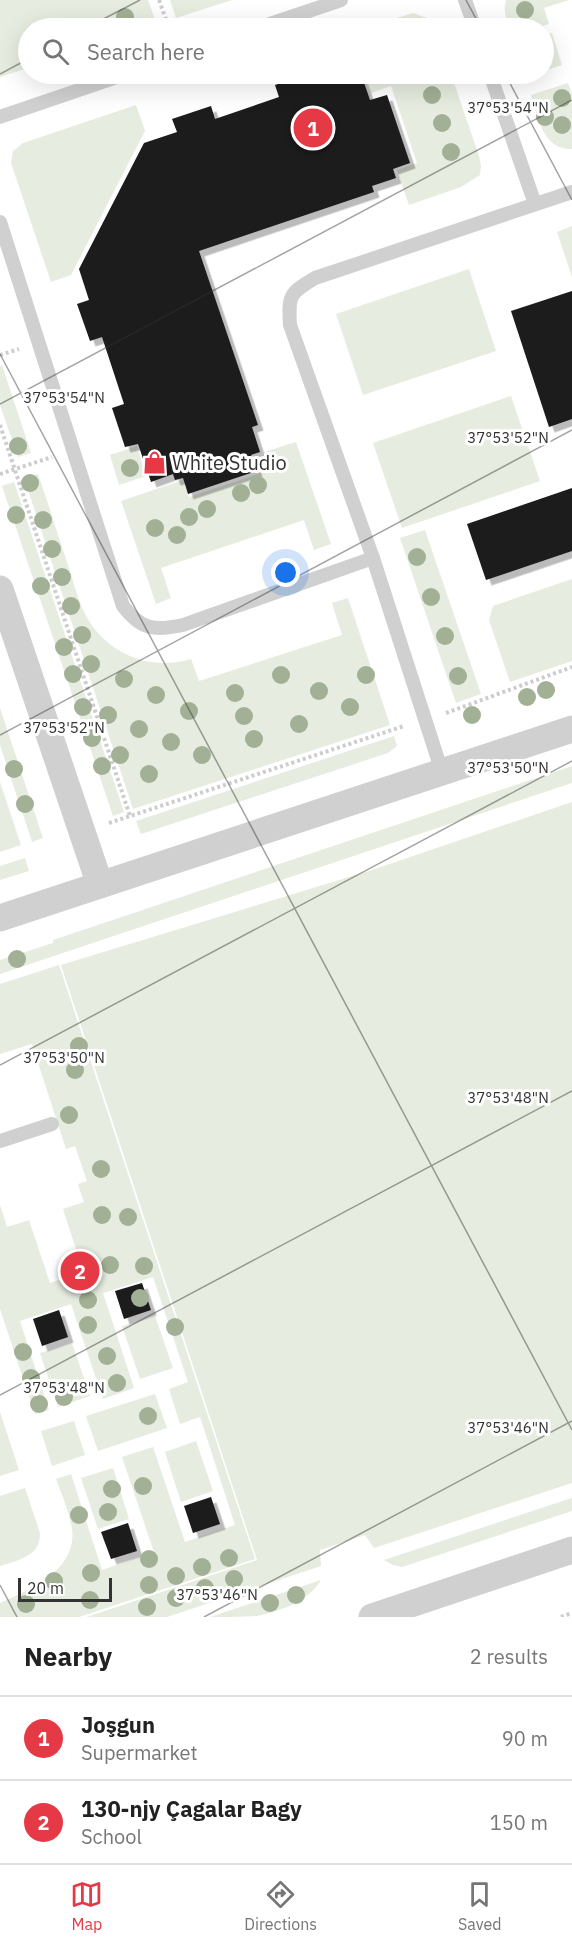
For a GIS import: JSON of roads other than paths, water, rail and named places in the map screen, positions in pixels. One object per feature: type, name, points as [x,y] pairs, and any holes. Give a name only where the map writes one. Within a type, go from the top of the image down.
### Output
[{"type":"street","points":[[0,589],[100,885]]},
{"type":"street","points":[[0,918],[572,729]]},
{"type":"street","points":[[372,1617],[572,1550]]},
{"type":"lane","points":[[288,18],[341,0]]},
{"type":"lane","points":[[465,0],[471,18]]},
{"type":"lane","points":[[0,117],[97,84]]},
{"type":"lane","points":[[493,84],[535,204]]},
{"type":"lane","points":[[442,772],[373,558],[290,325],[288,305],[295,290],[315,278],[572,192]]},
{"type":"lane","points":[[0,222],[123,606],[134,620],[147,627],[163,629],[183,625],[373,558]]},
{"type":"lane","points":[[0,1141],[52,1124]]},
{"type":"place","name":"Joşgun","points":[[313,128]]},
{"type":"place","name":"White Studio","points":[[154,463]]},
{"type":"place","name":"130-njy Çagalar Bagy","points":[[80,1271]]}]
